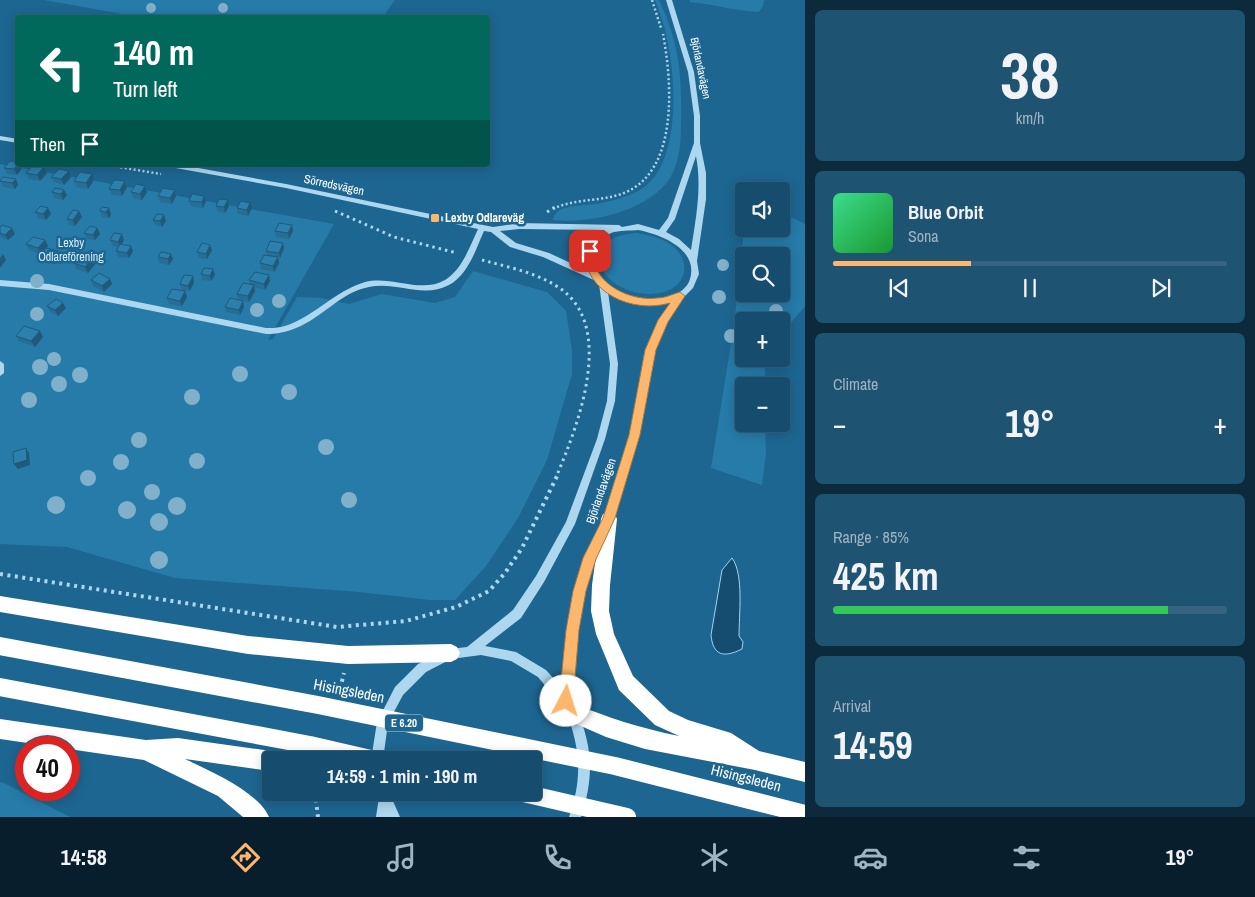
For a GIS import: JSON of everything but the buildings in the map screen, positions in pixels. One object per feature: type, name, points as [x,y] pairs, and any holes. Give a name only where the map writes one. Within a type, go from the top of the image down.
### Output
[{"type":"highway","points":[[609,518],[600,585],[600,611],[605,634],[626,683],[662,718],[686,730],[724,740],[755,760]]},
{"type":"highway","points":[[0,604],[248,645],[348,656],[393,653],[451,654]]},
{"type":"highway","name":"Hisingsleden","points":[[0,646],[318,705],[605,764],[805,814]]},
{"type":"highway","points":[[0,687],[334,751]]},
{"type":"highway","points":[[569,706],[606,728],[644,739],[755,760],[805,772]]},
{"type":"highway","points":[[0,729],[146,750],[178,748],[262,760]]},
{"type":"highway","points":[[146,750],[225,789],[259,817]]},
{"type":"highway","points":[[542,797],[627,817]]},
{"type":"street","name":"Björlandavägen","points":[[669,0],[691,72],[697,116],[697,143],[703,174],[702,199],[693,261]]},
{"type":"street","points":[[0,138],[15,140]]},
{"type":"street","name":"Björlandavägen","points":[[661,233],[672,220],[697,143]]},
{"type":"street","name":"Sörredsvägen","points":[[181,167],[286,186],[492,230],[519,226],[619,228]]},
{"type":"street","points":[[638,227],[661,233],[677,241],[685,248],[693,261],[695,274],[693,282],[680,296],[659,302],[647,302],[623,297],[599,282],[589,264],[590,251],[597,239],[619,228],[638,227]]},
{"type":"street","points":[[0,283],[48,287],[274,332],[293,327],[341,295],[369,284],[383,282],[429,287],[443,285],[454,278],[482,228]]},
{"type":"street","name":"Sörredsvägen","points":[[492,230],[513,245],[546,255],[599,282]]},
{"type":"street","name":"Björlandavägen","points":[[471,650],[517,614],[540,579],[570,524],[601,439],[611,401],[614,364],[599,282]]},
{"type":"street","name":"Björlandavägen","points":[[569,706],[573,630],[579,591],[590,558],[609,518],[634,435],[651,350],[663,320],[680,296]]},
{"type":"street","points":[[0,364],[0,373]]},
{"type":"street","points":[[378,751],[382,724],[388,707],[404,683],[421,668],[451,654],[471,650],[498,653],[524,662],[547,679],[569,706],[584,746],[586,764],[586,782],[575,817]]},
{"type":"street","points":[[382,817],[383,801]]},
{"type":"street","points":[[387,801],[394,817]]},
{"type":"path","points":[[541,227],[547,212],[552,208],[608,198],[633,188],[649,176],[659,158],[667,118],[668,70],[663,35],[652,0]]},
{"type":"path","points":[[119,167],[165,175]]},
{"type":"path","points":[[0,574],[336,627],[367,626],[412,620],[451,610],[488,592],[508,568],[525,542],[558,476],[580,413],[589,367],[584,322],[576,304],[567,293],[551,283],[523,272],[394,237],[328,210]]},
{"type":"path","points":[[523,272],[531,251]]},
{"type":"path","points":[[317,801],[318,817]]},
{"type":"green space","points":[[44,0],[395,0],[384,15],[128,15]]},
{"type":"green space","points":[[655,0],[659,0],[666,16],[675,47],[680,77],[681,139],[673,172],[660,189],[634,207],[618,213],[584,220],[553,220],[556,213],[562,209],[608,202],[638,191],[655,176],[664,160],[672,121],[673,79],[666,33]]},
{"type":"green space","points":[[689,0],[764,0],[759,12],[690,2]]},
{"type":"green space","name":"Lexby Odlareförening","points":[[0,164],[334,224],[268,340],[273,339],[297,297],[322,298],[349,304],[382,294],[435,303],[455,297],[473,271],[547,292],[566,311],[572,350],[572,374],[547,460],[518,518],[486,566],[455,600],[430,600],[359,592],[175,578],[67,547],[0,544]]},
{"type":"green space","points":[[790,216],[805,224],[805,306],[790,324],[790,312],[735,312],[736,302],[790,302],[790,247],[742,247],[743,237],[790,237]]},
{"type":"green space","points":[[636,233],[662,239],[680,254],[683,260],[684,273],[677,285],[664,292],[644,294],[626,290],[612,281],[602,270],[599,258],[602,247],[614,238]]},
{"type":"green space","points":[[735,316],[735,367],[765,367],[765,377],[735,377],[735,432],[765,432],[766,454],[762,485],[711,468]]},
{"type":"green space","points":[[0,782],[15,789],[15,801],[39,801],[70,817],[0,817]]},
{"type":"shaded area","points":[[732,558],[738,574],[740,595],[739,636],[743,642],[742,649],[725,654],[720,653],[714,647],[711,635],[722,570]]},
{"type":"place","name":"Lexby Odlareväg","points":[[435,218]]},
{"type":"route","points":[[566,701],[579,591],[590,558],[609,518],[634,435],[651,350],[663,320],[680,296],[670,300],[647,302],[635,301],[612,292],[596,279],[592,272],[588,258],[590,251]]}]
